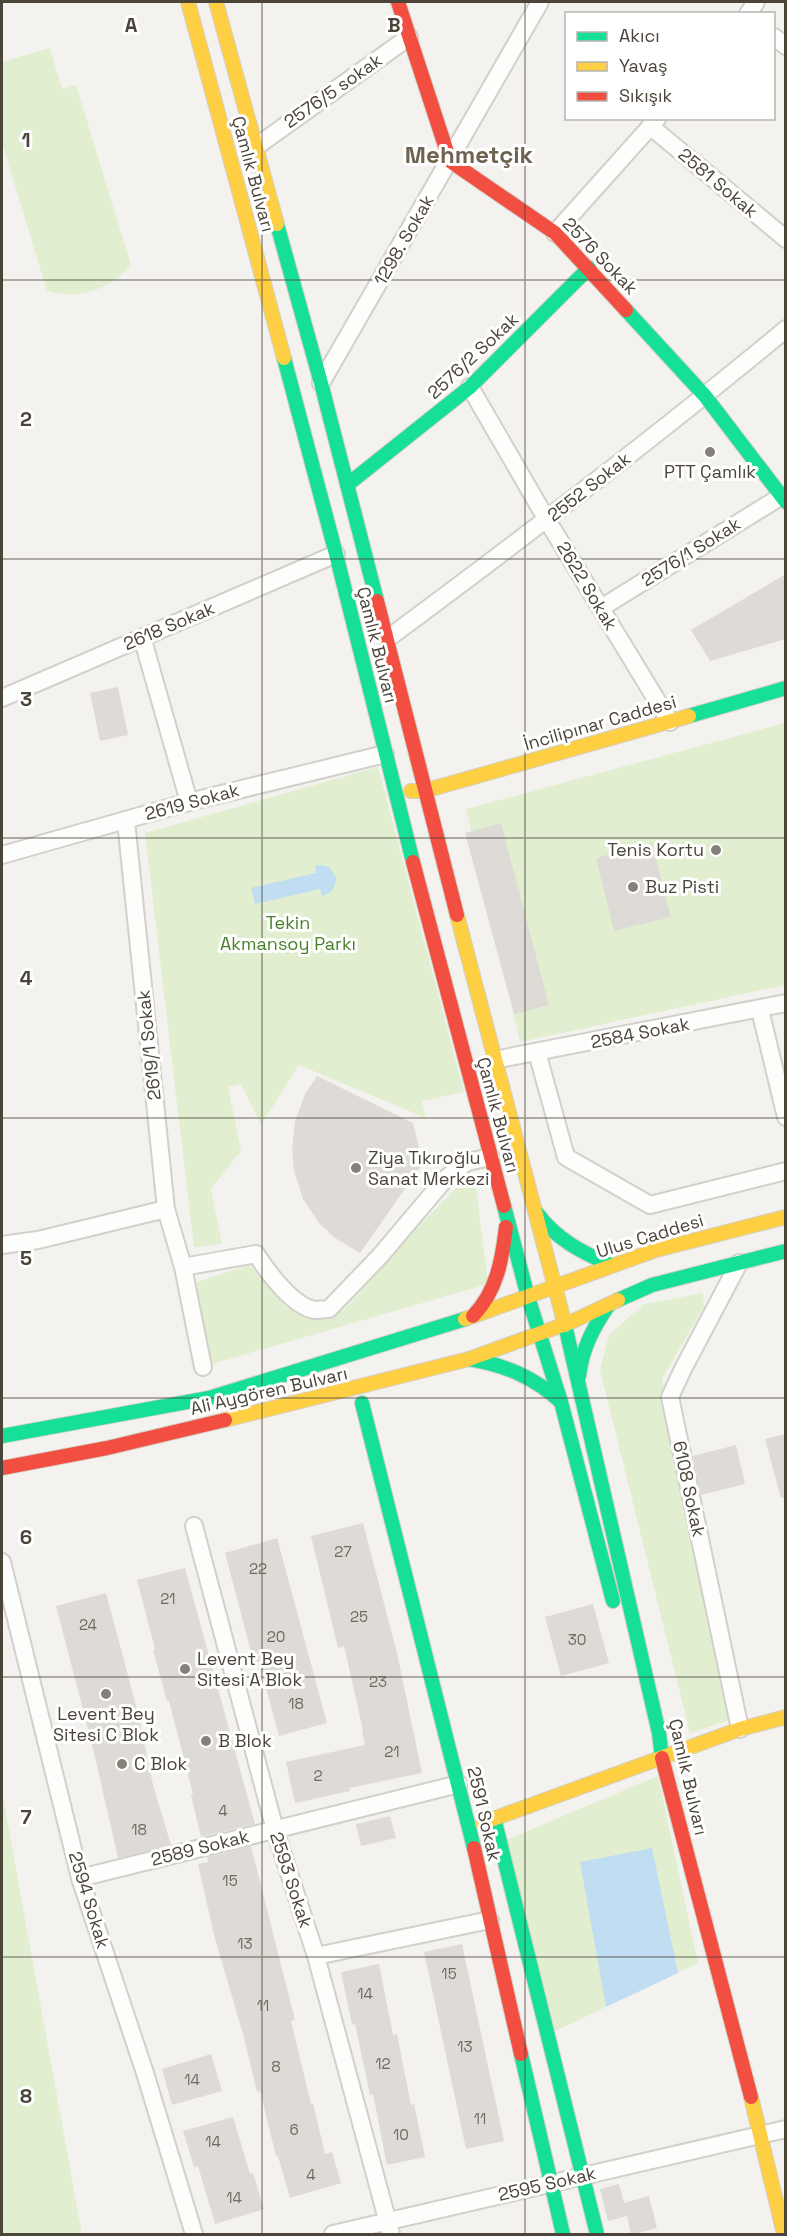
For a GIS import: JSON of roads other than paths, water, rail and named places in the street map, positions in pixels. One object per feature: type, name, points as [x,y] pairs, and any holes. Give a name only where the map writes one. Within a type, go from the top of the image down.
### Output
[{"type":"main road","name":"Çamlık Bulvarı","points":[[188,2],[336,554],[385,754],[528,1297],[561,1402],[648,1732],[662,1756]]},
{"type":"main road","name":"Çamlık Bulvarı","points":[[216,2],[321,383],[531,1205],[565,1325],[657,1721],[662,1756],[761,2134],[784,2235]]},
{"type":"main road","points":[[398,2],[450,161]]},
{"type":"main road","name":"2576 Sokak","points":[[450,161],[555,233],[705,396],[783,500]]},
{"type":"main road","name":"2576/2 Sokak","points":[[347,485],[471,387],[589,268]]},
{"type":"main road","name":"İncilipınar Caddesi","points":[[424,791],[786,688]]},
{"type":"main road","points":[[385,754],[398,780],[405,788],[413,792],[424,791]]},
{"type":"main road","points":[[420,770],[436,781],[450,784]]},
{"type":"main road","points":[[531,1205],[548,1229],[570,1246],[611,1265]]},
{"type":"main road","points":[[473,1316],[489,1299],[504,1245],[507,1216]]},
{"type":"main road","name":"Ulus Caddesi","points":[[528,1297],[656,1250],[786,1216]]},
{"type":"main road","points":[[540,1333],[565,1325],[652,1285],[786,1251]]},
{"type":"main road","name":"Ali Aygören Bulvarı","points":[[2,1436],[209,1398],[528,1297]]},
{"type":"main road","points":[[579,1386],[580,1365],[585,1346],[595,1324],[608,1306]]},
{"type":"main road","name":"Ali Aygören Bulvarı","points":[[2,1468],[107,1448],[358,1389],[469,1359],[540,1333]]},
{"type":"main road","points":[[469,1359],[519,1371],[552,1393],[561,1402]]},
{"type":"main road","name":"2591 Sokak","points":[[362,1403],[459,1785],[563,2235]]},
{"type":"main road","points":[[469,1827],[662,1756],[740,1729],[786,1717]]},
{"type":"main road","name":"2591 Sokak","points":[[494,1818],[597,2235]]},
{"type":"street","name":"1298. Sokak","points":[[321,383],[540,2]]},
{"type":"street","name":"2576/5 sokak","points":[[257,146],[409,37]]},
{"type":"street","points":[[555,233],[654,122]]},
{"type":"street","name":"2581 Sokak","points":[[654,122],[786,239]]},
{"type":"street","name":"2552 Sokak","points":[[387,639],[547,520],[786,329]]},
{"type":"street","name":"2622 Sokak","points":[[471,387],[547,520],[670,722]]},
{"type":"street","name":"2576/1 Sokak","points":[[601,608],[783,500]]},
{"type":"street","name":"2618 Sokak","points":[[2,698],[336,554]]},
{"type":"street","points":[[142,637],[189,802]]},
{"type":"street","name":"2619 Sokak","points":[[2,855],[189,802],[385,754]]},
{"type":"street","name":"2619/1 Sokak","points":[[126,821],[166,1209],[183,1267],[203,1367]]},
{"type":"street","name":"2584 Sokak","points":[[494,1060],[786,1004]]},
{"type":"street","points":[[760,1010],[786,1117]]},
{"type":"street","points":[[537,1052],[566,1158],[650,1205],[786,1171]]},
{"type":"street","points":[[183,1267],[256,1254],[265,1268],[291,1297],[313,1310],[329,1309],[380,1256],[445,1179],[467,1162],[491,1158]]},
{"type":"street","points":[[2,1245],[38,1240],[166,1209]]},
{"type":"street","name":"6108 Sokak","points":[[739,1263],[670,1397],[740,1729]]},
{"type":"street","name":"2593 Sokak","points":[[194,1526],[275,1830],[316,1956],[390,2228]]},
{"type":"street","name":"2594 Sokak","points":[[2,1562],[80,1878],[145,2073],[194,2235]]},
{"type":"street","name":"2589 Sokak","points":[[80,1878],[459,1785]]},
{"type":"street","points":[[316,1956],[490,1920]]},
{"type":"street","name":"2595 Sokak","points":[[333,2235],[390,2228],[551,2183],[786,2128]]},
{"type":"water","points":[[315,866],[329,867],[336,877],[334,887],[328,893],[322,896],[320,889],[255,904],[251,888],[316,873]]},
{"type":"water","points":[[652,1848],[678,1973],[606,2007],[580,1862]]},
{"type":"place","name":"PTT Çamlık","points":[[710,452]]},
{"type":"place","name":"Tenis Kortu","points":[[716,850]]},
{"type":"place","name":"Buz Pisti","points":[[633,887]]},
{"type":"place","name":"Ziya Tıkıroğlu Sanat Merkezi","points":[[356,1168]]},
{"type":"place","name":"Levent Bey Sitesi A Blok","points":[[185,1669]]},
{"type":"place","name":"Levent Bey Sitesi C Blok","points":[[106,1694]]},
{"type":"place","name":"B Blok","points":[[206,1741]]},
{"type":"place","name":"C Blok","points":[[122,1764]]},
{"type":"district","name":"Mehmetçik","points":[[469,155]]},
{"type":"park label","name":"Tekin Akmansoy Parkı","points":[[288,933]]}]
